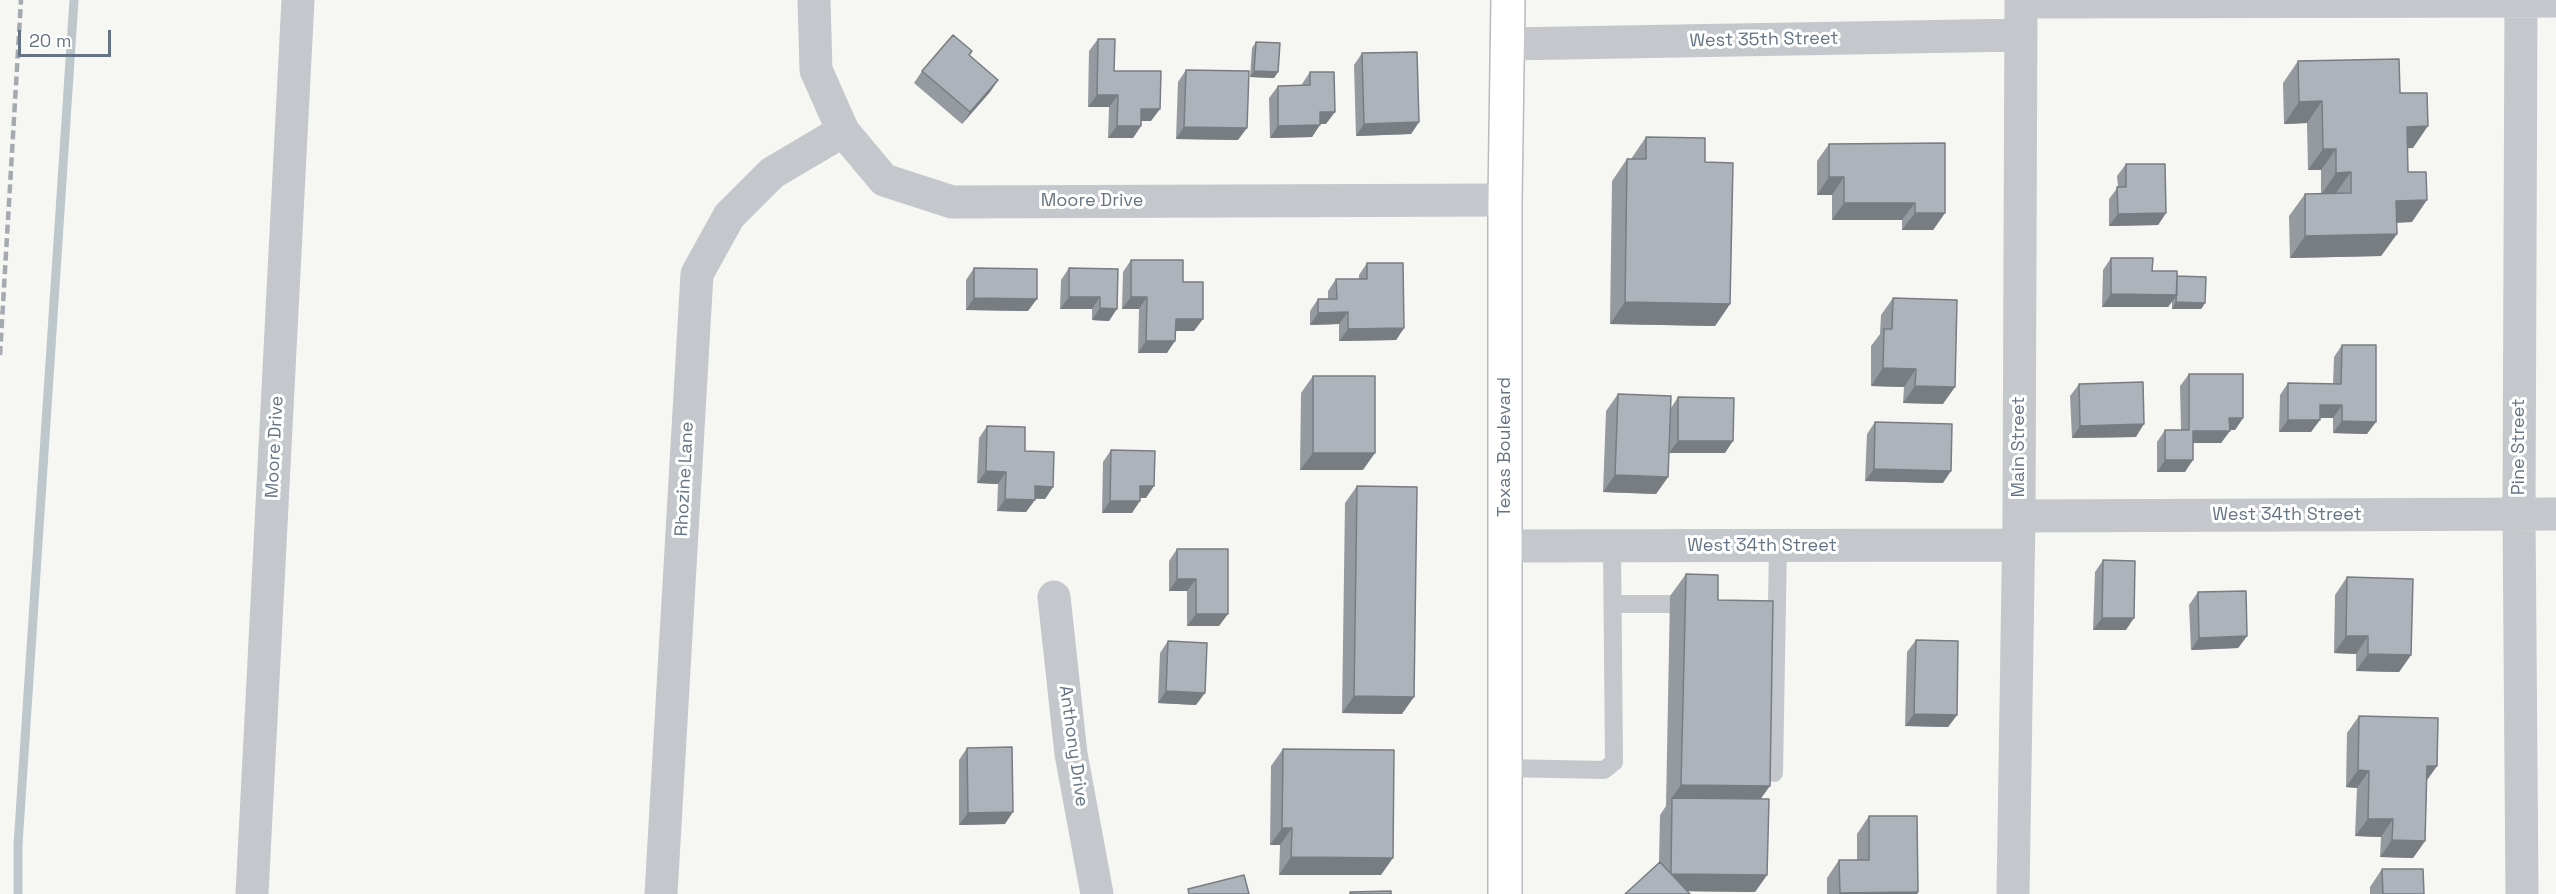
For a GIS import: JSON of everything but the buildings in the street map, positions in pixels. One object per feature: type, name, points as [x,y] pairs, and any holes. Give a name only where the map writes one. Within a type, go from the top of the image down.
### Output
[{"type":"main road","name":"Texas Boulevard","points":[[1505,894],[1504,200],[1508,0]]},
{"type":"street","name":"Moore Drive","points":[[252,894],[298,0]]},
{"type":"street","name":"Moore Drive","points":[[814,0],[816,70],[843,131],[884,180],[952,202],[1504,200]]},
{"type":"street","name":"Pine Street","points":[[2521,0],[2519,514],[2522,894]]},
{"type":"street","points":[[2021,1],[2556,1]]},
{"type":"street","name":"Main Street","points":[[2013,894],[2021,1]]},
{"type":"street","name":"West 35th Street","points":[[1508,44],[2020,35]]},
{"type":"street","name":"Rhozine Lane","points":[[661,894],[697,274],[729,216],[772,173],[843,131]]},
{"type":"street","name":"West 34th Street","points":[[1505,546],[1778,545],[2018,530],[2556,514]]},
{"type":"street","name":"Anthony Drive","points":[[1054,597],[1071,754],[1097,894]]},
{"type":"lane","points":[[1774,772],[1778,545]]},
{"type":"lane","points":[[1505,768],[1604,770],[1614,762],[1612,546]]},
{"type":"lane","points":[[1756,604],[1777,603]]},
{"type":"lane","points":[[1613,604],[1713,604]]},
{"type":"waterway","points":[[18,894],[18,845],[74,0]]},
{"type":"railway","points":[[0,355],[21,0]]}]
